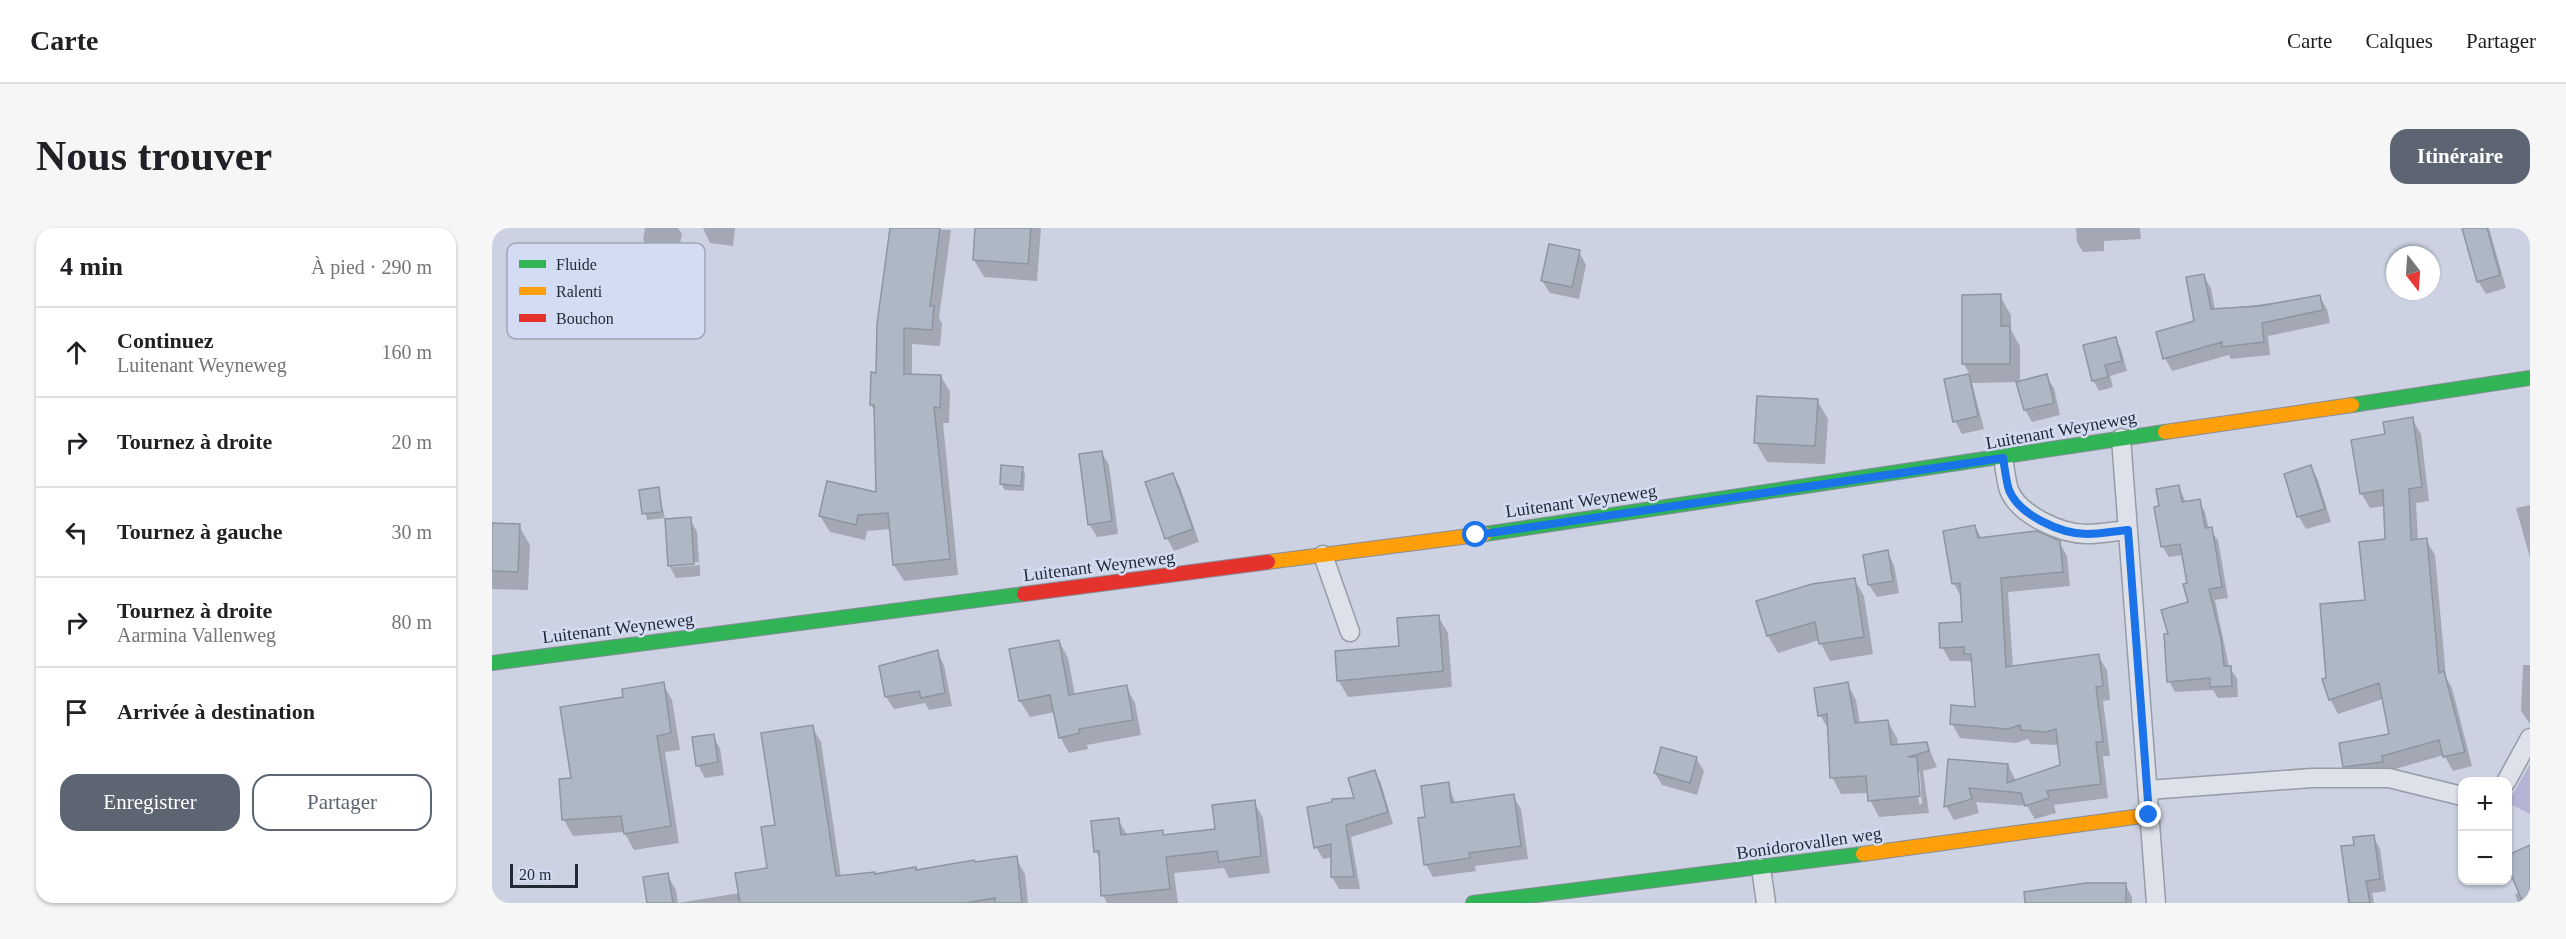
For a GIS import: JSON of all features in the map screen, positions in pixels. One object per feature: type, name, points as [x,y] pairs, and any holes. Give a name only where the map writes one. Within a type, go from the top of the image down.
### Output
[{"type":"main road","name":"Luitenant Weyneweg","points":[[492,663],[1323,555],[2003,458],[2121,438],[2530,378]]},
{"type":"main road","name":"Bonidorovallen weg","points":[[1473,903],[1517,900],[2149,815]]},
{"type":"street","points":[[2121,438],[2156,903]]},
{"type":"street","points":[[2003,458],[2009,490],[2019,507],[2026,513],[2052,525],[2084,534],[2128,530]]},
{"type":"street","points":[[1323,555],[1350,632]]},
{"type":"street","points":[[2509,777],[2530,738]]},
{"type":"street","points":[[2148,790],[2312,778],[2389,778],[2458,795]]},
{"type":"street","points":[[1761,868],[1766,903]]},
{"type":"shaded area","points":[[2530,764],[2530,814],[2512,805],[2512,796]]},
{"type":"building","points":[[890,228],[940,228],[930,306],[934,306],[932,330],[904,328],[904,374],[941,375],[940,408],[934,407],[950,559],[893,565],[888,513],[858,515],[856,525],[819,516],[827,481],[876,492],[874,405],[870,405],[871,372],[876,373],[877,324]]},
{"type":"building","points":[[975,228],[1031,228],[1028,264],[973,260]]},
{"type":"building","points":[[2462,228],[2487,228],[2500,275],[2477,282]]},
{"type":"building","points":[[1549,244],[1580,250],[1572,287],[1541,281]]},
{"type":"building","points":[[2204,274],[2211,309],[2260,306],[2320,295],[2323,310],[2262,323],[2264,342],[2222,347],[2222,342],[2163,359],[2156,332],[2194,321],[2186,277]]},
{"type":"building","points":[[2001,294],[2001,326],[2010,326],[2010,364],[1962,364],[1962,295]]},
{"type":"building","points":[[2116,337],[2122,361],[2105,365],[2108,377],[2092,381],[2083,345]]},
{"type":"building","points":[[1969,374],[1978,416],[1953,422],[1944,379]]},
{"type":"building","points":[[2047,374],[2054,403],[2024,410],[2016,382]]},
{"type":"building","points":[[1757,396],[1818,399],[1815,446],[1754,443]]},
{"type":"building","points":[[2413,417],[2422,487],[2409,489],[2411,540],[2427,538],[2439,673],[2444,671],[2465,752],[2443,757],[2439,740],[2382,756],[2383,762],[2343,767],[2339,743],[2389,734],[2379,683],[2329,700],[2322,679],[2326,678],[2320,604],[2365,600],[2359,542],[2385,539],[2383,490],[2360,494],[2351,440],[2385,434],[2383,422]]},
{"type":"building","points":[[1102,451],[1112,521],[1088,525],[1079,454]]},
{"type":"building","points":[[1001,465],[1023,467],[1021,486],[1000,484]]},
{"type":"building","points":[[2311,465],[2325,509],[2297,517],[2284,474]]},
{"type":"building","points":[[1173,473],[1193,529],[1165,539],[1145,482]]},
{"type":"building","points":[[2179,485],[2182,502],[2200,499],[2205,528],[2212,527],[2222,587],[2209,589],[2221,639],[2224,666],[2231,666],[2232,686],[2210,687],[2210,678],[2167,682],[2164,634],[2168,634],[2161,610],[2188,602],[2183,584],[2187,583],[2180,544],[2161,547],[2154,507],[2159,506],[2156,489]]},
{"type":"building","points":[[659,487],[662,512],[642,514],[639,490]]},
{"type":"building","points":[[691,517],[694,564],[668,566],[665,519]]},
{"type":"building","points":[[492,523],[520,524],[518,572],[492,571]]},
{"type":"building","points":[[1975,525],[1978,538],[2037,531],[2060,541],[2063,572],[2001,578],[2006,667],[2099,654],[2103,686],[2096,687],[2103,742],[2096,742],[2101,784],[2047,791],[2049,798],[2025,806],[2021,793],[1969,788],[1972,799],[1944,807],[1948,759],[2008,764],[2007,783],[2060,765],[2056,729],[2046,732],[2021,730],[2020,725],[2008,729],[1950,724],[1951,705],[1975,707],[1971,654],[1964,654],[1964,647],[1940,648],[1939,623],[1962,622],[1960,583],[1952,584],[1943,531]]},
{"type":"building","points":[[1888,550],[1893,581],[1868,585],[1863,555]]},
{"type":"building","points":[[1855,578],[1864,637],[1819,644],[1815,622],[1767,636],[1756,601],[1812,584]]},
{"type":"building","points":[[1439,615],[1443,671],[1337,681],[1335,651],[1399,646],[1397,618]]},
{"type":"building","points":[[1059,640],[1069,695],[1127,685],[1133,720],[1079,729],[1080,733],[1059,738],[1050,695],[1019,701],[1009,649]]},
{"type":"building","points":[[938,650],[945,693],[921,698],[919,691],[885,697],[879,666]]},
{"type":"building","points":[[664,682],[671,733],[657,736],[671,826],[624,834],[621,816],[562,820],[559,779],[571,778],[560,707],[623,697],[622,689]]},
{"type":"building","points":[[1848,682],[1855,723],[1888,720],[1891,745],[1927,742],[1929,751],[1908,757],[1917,757],[1920,796],[1868,801],[1866,776],[1830,778],[1827,714],[1818,716],[1814,688]]},
{"type":"building","points":[[813,725],[836,876],[875,872],[875,874],[916,867],[916,870],[974,860],[975,862],[1017,856],[1022,903],[995,903],[995,898],[965,903],[740,903],[735,873],[767,868],[761,827],[775,825],[761,733]]},
{"type":"building","points":[[714,734],[718,762],[696,766],[692,737]]},
{"type":"building","points":[[1661,747],[1697,757],[1690,783],[1654,773]]},
{"type":"building","points":[[1375,770],[1388,812],[1346,825],[1354,877],[1331,877],[1331,844],[1314,848],[1307,807],[1332,802],[1332,799],[1354,798],[1348,778]]},
{"type":"building","points":[[1449,782],[1451,803],[1514,794],[1521,846],[1469,853],[1470,858],[1424,865],[1418,818],[1425,817],[1421,786]]},
{"type":"building","points":[[1255,800],[1261,856],[1219,862],[1217,851],[1166,857],[1170,889],[1101,896],[1099,851],[1094,852],[1091,821],[1119,818],[1121,835],[1163,830],[1163,835],[1215,829],[1212,805]]},
{"type":"building","points":[[2374,835],[2380,879],[2366,881],[2370,903],[2349,903],[2341,846],[2354,845],[2353,837]]},
{"type":"building","points":[[2530,845],[2530,903],[2523,903],[2512,877],[2512,853]]},
{"type":"building","points":[[668,873],[673,903],[647,903],[643,877]]},
{"type":"building","points":[[2086,883],[2126,883],[2126,903],[2025,903],[2024,892]]},
{"type":"traffic: fast","points":[[2352,405],[2530,378]]},
{"type":"traffic: fast","points":[[1485,534],[2165,432]]},
{"type":"traffic: fast","points":[[492,663],[1024,594]]},
{"type":"traffic: fast","points":[[1473,903],[1863,854]]},
{"type":"traffic: slow","points":[[2165,432],[2352,405]]},
{"type":"traffic: slow","points":[[1268,562],[1485,534]]},
{"type":"traffic: slow","points":[[1863,854],[2149,815]]},
{"type":"traffic: jam","points":[[1024,594],[1268,562]]},
{"type":"route","points":[[1476,535],[2003,458],[2009,490],[2019,507],[2026,513],[2052,525],[2084,534],[2128,530],[2149,815]]}]
